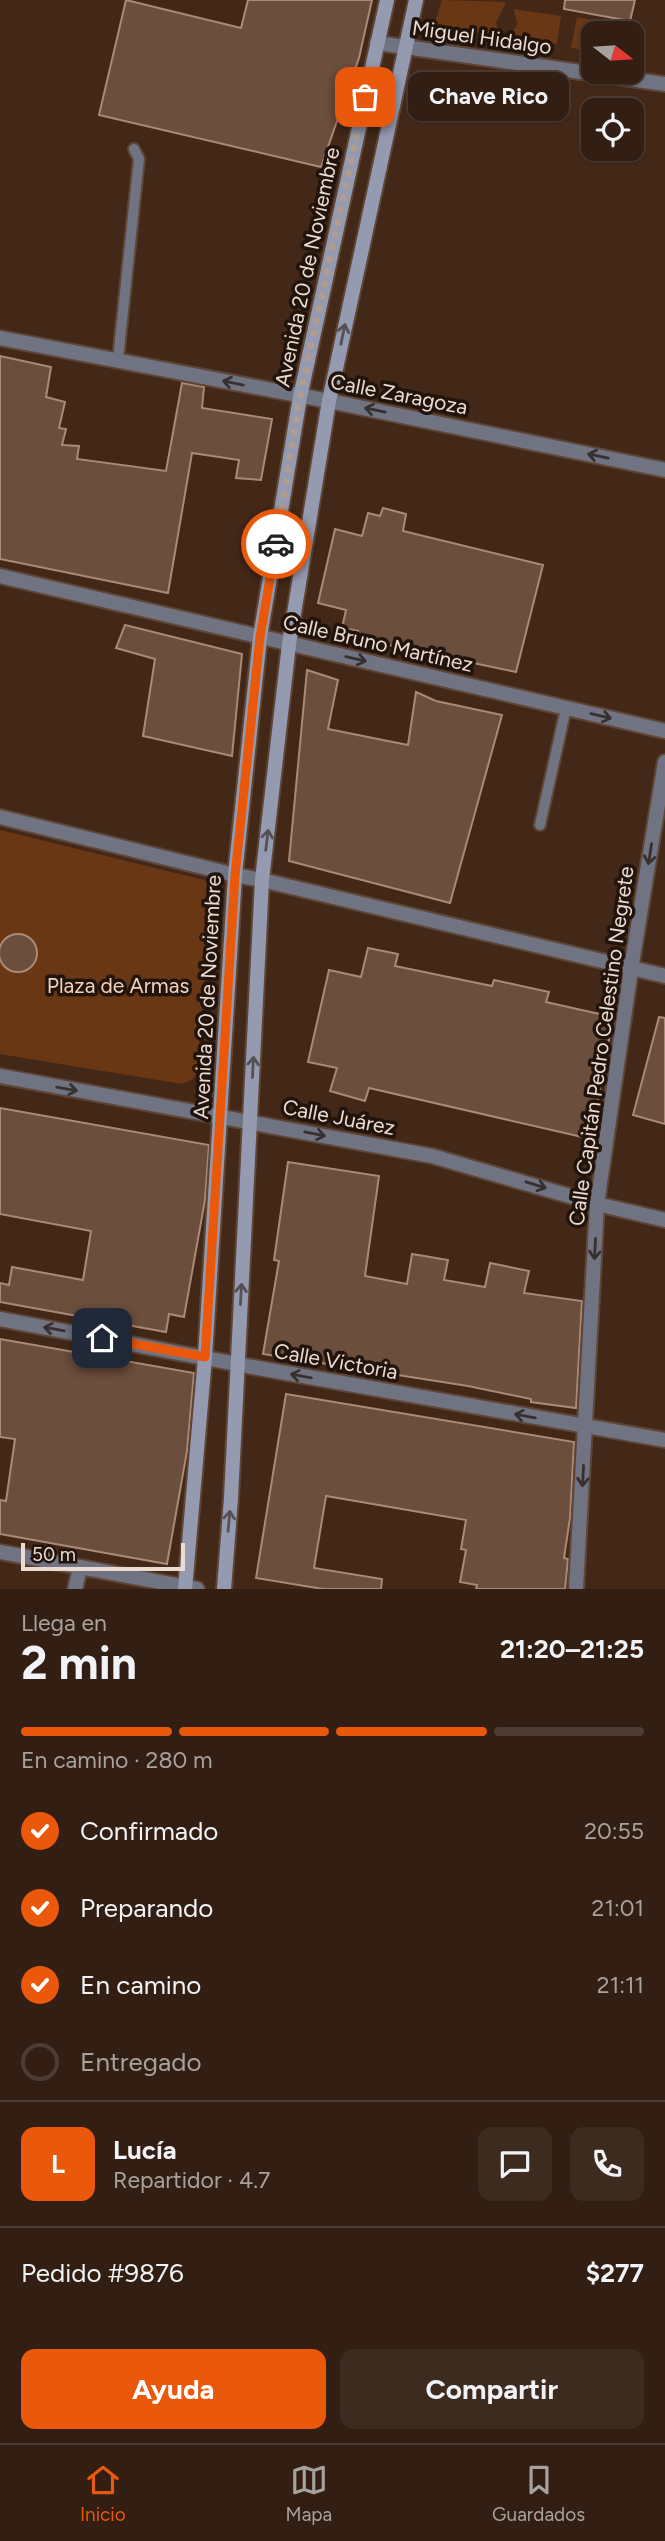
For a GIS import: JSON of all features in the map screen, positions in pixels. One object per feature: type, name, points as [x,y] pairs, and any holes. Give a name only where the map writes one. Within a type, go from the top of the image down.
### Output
[{"type":"main road","name":"Avenida 20 de Noviembre","points":[[189,1588],[235,876],[260,637],[300,397],[387,0]]},
{"type":"main road","points":[[224,1589],[231,1498],[262,880],[289,644],[329,401],[416,0]]},
{"type":"street","name":"Miguel Hidalgo","points":[[377,43],[665,85]]},
{"type":"street","name":"Calle Zaragoza","points":[[0,338],[118,359],[665,470]]},
{"type":"street","name":"Calle Bruno Martínez","points":[[0,576],[665,731]]},
{"type":"street","name":"Calle Capitán Pedro Celestino Negrete","points":[[576,1589],[597,1204],[631,969],[665,762]]},
{"type":"street","points":[[0,817],[235,876],[262,880],[665,976]]},
{"type":"street","name":"Calle Juárez","points":[[0,1076],[432,1156],[597,1204],[665,1220]]},
{"type":"street","name":"Calle Victoria","points":[[0,1319],[665,1440]]},
{"type":"street","points":[[0,1552],[189,1588]]},
{"type":"street","points":[[75,1589],[80,1568]]},
{"type":"lane","points":[[118,359],[139,159],[134,149]]},
{"type":"lane","points":[[540,825],[566,708]]},
{"type":"green space","points":[[442,0],[506,2],[496,22],[499,36],[434,26]]},
{"type":"green space","points":[[513,9],[561,16],[557,44],[509,37],[518,24]]},
{"type":"green space","points":[[577,17],[599,21],[581,21],[581,49],[571,48]]},
{"type":"green space","name":"Plaza de Armas","points":[[0,830],[204,880],[212,888],[197,1072],[193,1079],[182,1084],[0,1054],[0,960],[10,971],[19,972],[30,967],[37,955],[33,941],[20,934],[6,939],[0,948]]},
{"type":"building","points":[[126,0],[241,28],[248,0],[372,0],[359,58],[321,167],[99,115]]},
{"type":"building","points":[[565,0],[635,0],[630,21],[564,9]]},
{"type":"building","points":[[0,356],[51,367],[46,397],[65,402],[59,428],[66,429],[62,445],[79,446],[77,459],[166,471],[182,383],[204,387],[202,408],[272,419],[261,480],[236,478],[239,460],[192,453],[168,593],[0,559]]},
{"type":"building","points":[[383,508],[406,514],[403,531],[543,565],[516,672],[355,638],[358,631],[342,628],[346,610],[318,603],[335,529],[362,536],[368,513],[380,516]]},
{"type":"building","points":[[125,625],[242,654],[232,756],[143,736],[155,659],[116,648]]},
{"type":"building","points":[[307,670],[338,680],[328,729],[408,745],[416,692],[436,701],[502,715],[450,903],[289,861]]},
{"type":"building","points":[[18,934],[31,940],[37,953],[31,966],[18,972],[5,966],[-1,953],[5,940]]},
{"type":"building","points":[[368,948],[398,954],[395,966],[492,986],[494,980],[549,992],[546,1002],[613,1017],[591,1139],[369,1088],[365,1101],[330,1091],[337,1068],[308,1062],[329,970],[361,977]]},
{"type":"building","points":[[659,1017],[665,1018],[665,1124],[633,1115]]},
{"type":"building","points":[[0,1108],[209,1145],[205,1200],[184,1317],[169,1314],[166,1332],[0,1302],[0,1283],[9,1285],[12,1267],[83,1280],[91,1231],[0,1214]]},
{"type":"building","points":[[288,1162],[379,1176],[365,1276],[407,1284],[412,1254],[448,1260],[444,1280],[485,1287],[490,1263],[529,1271],[524,1293],[582,1301],[576,1408],[531,1402],[531,1399],[468,1386],[263,1354],[279,1261],[274,1260]]},
{"type":"building","points":[[0,1339],[194,1373],[187,1451],[167,1564],[0,1534],[0,1500],[6,1501],[15,1439],[0,1437]]},
{"type":"building","points":[[286,1394],[574,1442],[570,1518],[564,1558],[568,1559],[565,1589],[476,1589],[477,1585],[460,1582],[466,1550],[461,1549],[466,1520],[326,1496],[314,1568],[382,1579],[381,1589],[323,1589],[256,1578]]},
{"type":"way so far","points":[[276,544],[300,397],[365,97]]},
{"type":"place","name":"Chave Rico","points":[[365,97]]},
{"type":"route","points":[[102,1338],[205,1357],[235,876],[260,637],[276,544]]}]
